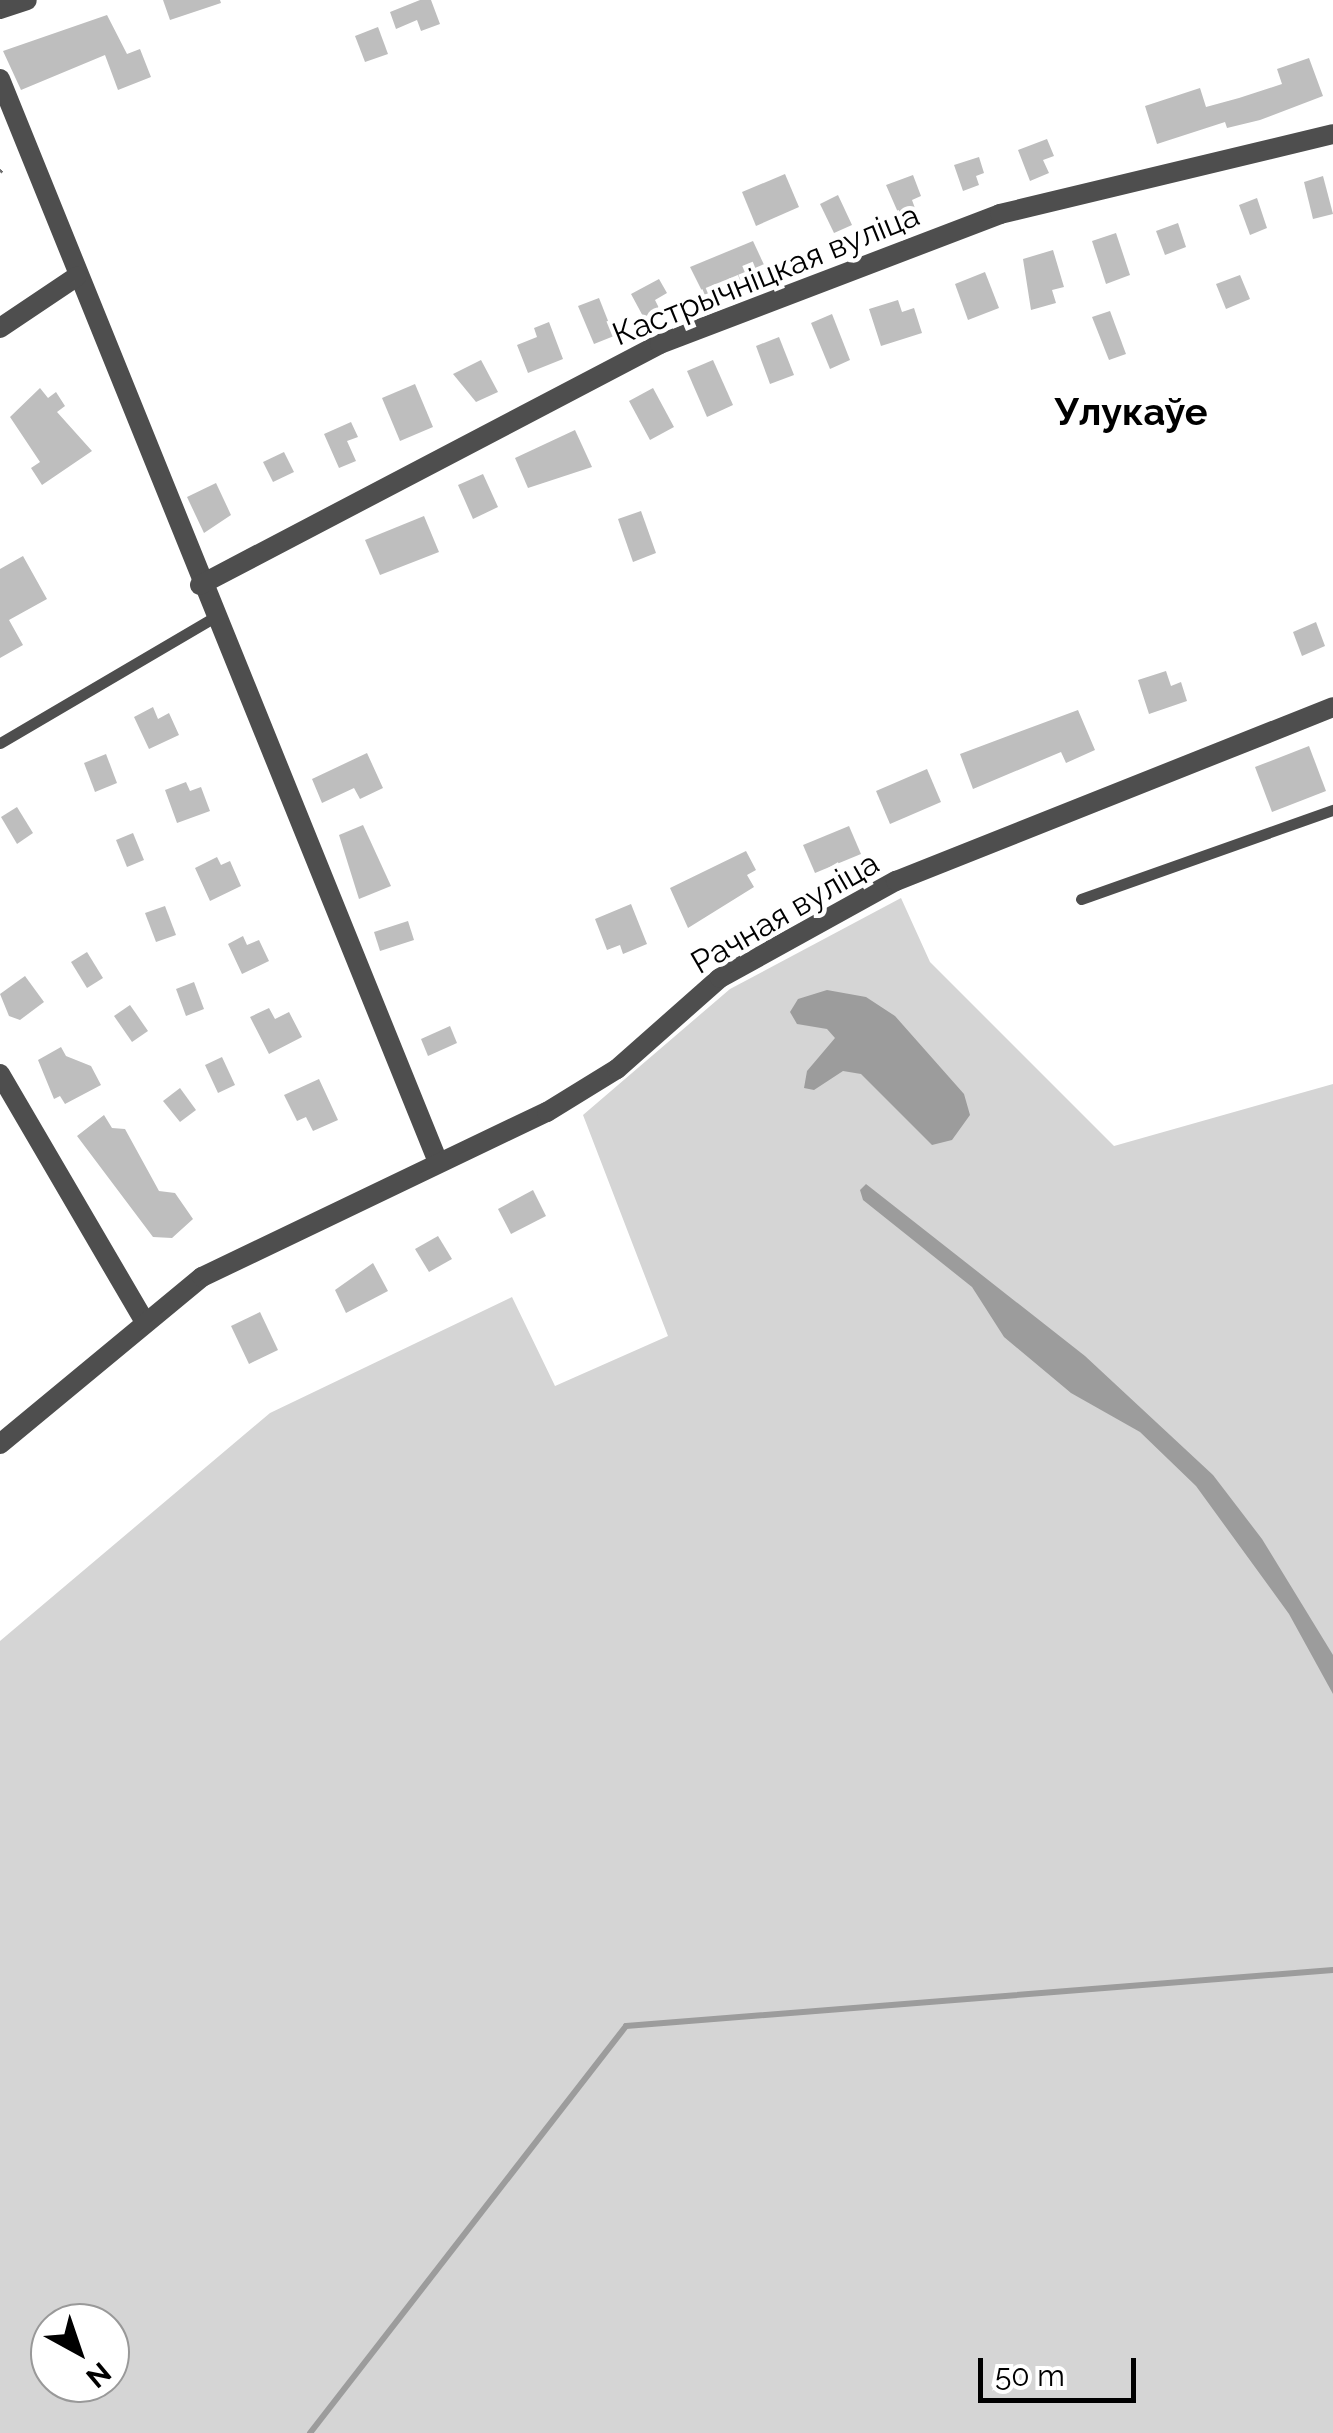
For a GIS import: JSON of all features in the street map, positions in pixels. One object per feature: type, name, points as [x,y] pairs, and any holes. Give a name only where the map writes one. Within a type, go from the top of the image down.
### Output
[{"type":"street","points":[[0,9],[27,0]]},
{"type":"street","points":[[0,79],[212,618],[438,1162]]},
{"type":"street","name":"Кастрычніцкая вуліца","points":[[200,585],[660,344],[1000,214],[1333,134]]},
{"type":"street","points":[[0,328],[76,277]]},
{"type":"street","name":"Рачная вуліца","points":[[0,1444],[144,1320],[202,1277],[547,1112],[617,1069],[720,978],[896,881],[1333,707]]},
{"type":"street","points":[[0,1074],[144,1320]]},
{"type":"lane","points":[[0,743],[212,618]]},
{"type":"lane","points":[[1081,899],[1333,810]]},
{"type":"shaded area","points":[[901,898],[930,962],[1114,1146],[1333,1084],[1333,2433],[0,2433],[0,1641],[270,1413],[512,1297],[555,1386],[668,1336],[583,1115],[730,989]]},
{"type":"shaded area","points":[[827,990],[866,997],[895,1016],[964,1094],[970,1115],[952,1140],[932,1145],[861,1074],[843,1071],[814,1090],[804,1088],[807,1071],[835,1038],[827,1029],[797,1024],[790,1012],[798,999]]},
{"type":"shaded area","points":[[866,1184],[1085,1356],[1213,1475],[1262,1539],[1333,1655],[1333,1694],[1289,1614],[1196,1486],[1140,1432],[1071,1393],[1004,1337],[972,1287],[863,1200],[860,1190]]},
{"type":"building","points":[[163,0],[220,0],[221,3],[170,20]]},
{"type":"building","points":[[420,0],[431,0],[440,24],[421,31],[417,20],[396,29],[390,12]]},
{"type":"building","points":[[107,15],[127,54],[140,49],[151,77],[118,90],[105,55],[21,90],[3,51]]},
{"type":"building","points":[[378,27],[388,54],[365,62],[355,36]]},
{"type":"building","points":[[1309,58],[1323,96],[1260,120],[1227,128],[1225,122],[1157,144],[1145,106],[1200,88],[1206,107],[1239,98],[1282,84],[1277,69]]},
{"type":"building","points":[[1047,139],[1054,156],[1043,160],[1049,173],[1030,181],[1018,150]]},
{"type":"building","points":[[979,157],[984,173],[976,176],[979,185],[963,191],[954,165]]},
{"type":"building","points":[[785,174],[799,207],[756,226],[742,192]]},
{"type":"building","points":[[913,175],[921,196],[912,200],[916,211],[900,217],[886,185]]},
{"type":"building","points":[[1323,176],[1333,214],[1313,219],[1304,182]]},
{"type":"building","points":[[838,195],[852,225],[834,233],[820,204]]},
{"type":"building","points":[[1257,198],[1267,228],[1250,235],[1239,205]]},
{"type":"building","points":[[1178,223],[1186,247],[1165,255],[1156,231]]},
{"type":"building","points":[[1116,233],[1130,275],[1106,284],[1092,241]]},
{"type":"building","points":[[753,241],[766,269],[704,295],[690,267]]},
{"type":"building","points":[[1053,250],[1064,287],[1052,290],[1056,303],[1031,310],[1023,259]]},
{"type":"building","points":[[985,272],[999,308],[968,320],[955,284]]},
{"type":"building","points":[[1240,275],[1250,299],[1226,309],[1216,284]]},
{"type":"building","points":[[659,279],[667,293],[655,300],[661,312],[645,320],[631,294]]},
{"type":"building","points":[[599,298],[614,336],[594,344],[578,306]]},
{"type":"building","points":[[898,300],[902,312],[914,308],[922,333],[881,346],[869,309]]},
{"type":"building","points":[[1110,311],[1126,354],[1109,360],[1092,317]]},
{"type":"building","points":[[832,314],[850,360],[830,369],[811,323]]},
{"type":"building","points":[[549,322],[563,359],[528,373],[517,345],[537,337],[534,328]]},
{"type":"building","points":[[779,337],[794,375],[770,384],[756,346]]},
{"type":"building","points":[[481,360],[498,392],[476,402],[453,374]]},
{"type":"building","points":[[713,360],[733,405],[707,417],[687,371]]},
{"type":"building","points":[[415,384],[433,427],[400,441],[382,398]]},
{"type":"building","points":[[40,388],[48,398],[56,392],[65,406],[57,412],[92,451],[42,485],[31,468],[40,462],[10,417]]},
{"type":"building","points":[[653,388],[674,427],[650,440],[629,401]]},
{"type":"building","points":[[351,422],[358,437],[347,441],[356,461],[339,468],[324,434]]},
{"type":"building","points":[[575,430],[592,467],[528,488],[515,458]]},
{"type":"building","points":[[284,452],[294,472],[273,482],[263,462]]},
{"type":"building","points":[[483,474],[498,507],[473,519],[458,485]]},
{"type":"building","points":[[216,483],[231,515],[204,533],[187,497]]},
{"type":"building","points":[[641,511],[656,553],[633,562],[618,519]]},
{"type":"building","points":[[424,516],[439,552],[380,575],[365,540]]},
{"type":"building","points":[[23,556],[47,599],[9,620],[23,645],[0,658],[0,569]]},
{"type":"building","points":[[1316,622],[1325,646],[1302,656],[1293,632]]},
{"type":"building","points":[[1166,671],[1171,686],[1181,682],[1187,701],[1149,714],[1138,680]]},
{"type":"building","points":[[153,707],[158,719],[169,713],[179,735],[149,749],[134,717]]},
{"type":"building","points":[[1078,710],[1095,750],[1066,763],[1061,752],[973,789],[960,754]]},
{"type":"building","points":[[1309,746],[1326,791],[1272,812],[1255,767]]},
{"type":"building","points":[[367,753],[383,788],[360,799],[354,788],[322,803],[312,779]]},
{"type":"building","points":[[106,754],[117,783],[95,792],[84,763]]},
{"type":"building","points":[[927,769],[941,802],[890,824],[876,791]]},
{"type":"building","points":[[186,782],[190,791],[201,787],[210,811],[177,823],[165,790]]},
{"type":"building","points":[[17,807],[33,833],[17,844],[1,817]]},
{"type":"building","points":[[363,825],[391,886],[359,899],[339,835]]},
{"type":"building","points":[[849,826],[861,854],[815,873],[803,845]]},
{"type":"building","points":[[133,833],[144,860],[127,867],[116,840]]},
{"type":"building","points":[[746,851],[756,870],[747,875],[754,887],[688,928],[670,888]]},
{"type":"building","points":[[217,857],[221,865],[230,861],[241,886],[210,901],[195,868]]},
{"type":"building","points":[[631,904],[647,944],[623,954],[620,945],[607,950],[595,919]]},
{"type":"building","points":[[165,906],[176,935],[156,942],[145,913]]},
{"type":"building","points":[[408,921],[414,940],[380,951],[374,932]]},
{"type":"building","points":[[243,936],[247,945],[259,940],[269,961],[242,974],[228,944]]},
{"type":"building","points":[[87,952],[103,978],[87,988],[71,962]]},
{"type":"building","points":[[25,976],[44,1002],[20,1020],[9,1016],[0,994]]},
{"type":"building","points":[[194,982],[204,1009],[186,1016],[176,989]]},
{"type":"building","points":[[130,1005],[148,1031],[132,1042],[114,1016]]},
{"type":"building","points":[[269,1008],[275,1019],[289,1012],[302,1037],[269,1054],[250,1017]]},
{"type":"building","points":[[450,1026],[457,1043],[428,1056],[421,1039]]},
{"type":"building","points":[[61,1047],[66,1056],[91,1066],[101,1085],[65,1104],[60,1096],[54,1099],[38,1060]]},
{"type":"building","points":[[222,1057],[235,1085],[218,1093],[205,1065]]},
{"type":"building","points":[[319,1079],[338,1120],[313,1131],[306,1117],[297,1121],[284,1095]]},
{"type":"building","points":[[180,1088],[196,1110],[180,1122],[163,1101]]},
{"type":"building","points":[[104,1115],[112,1128],[125,1129],[159,1191],[175,1193],[193,1219],[172,1238],[153,1237],[77,1136]]},
{"type":"building","points":[[533,1190],[546,1216],[511,1234],[498,1209]]},
{"type":"building","points":[[438,1236],[452,1259],[429,1272],[415,1249]]},
{"type":"building","points":[[373,1263],[388,1291],[346,1313],[335,1290]]},
{"type":"building","points":[[260,1312],[278,1350],[249,1364],[231,1326]]},
{"type":"waterway","points":[[310,2433],[626,2026],[1333,1970]]},
{"type":"district","name":"Улукаўе","points":[[1131,412]]}]
